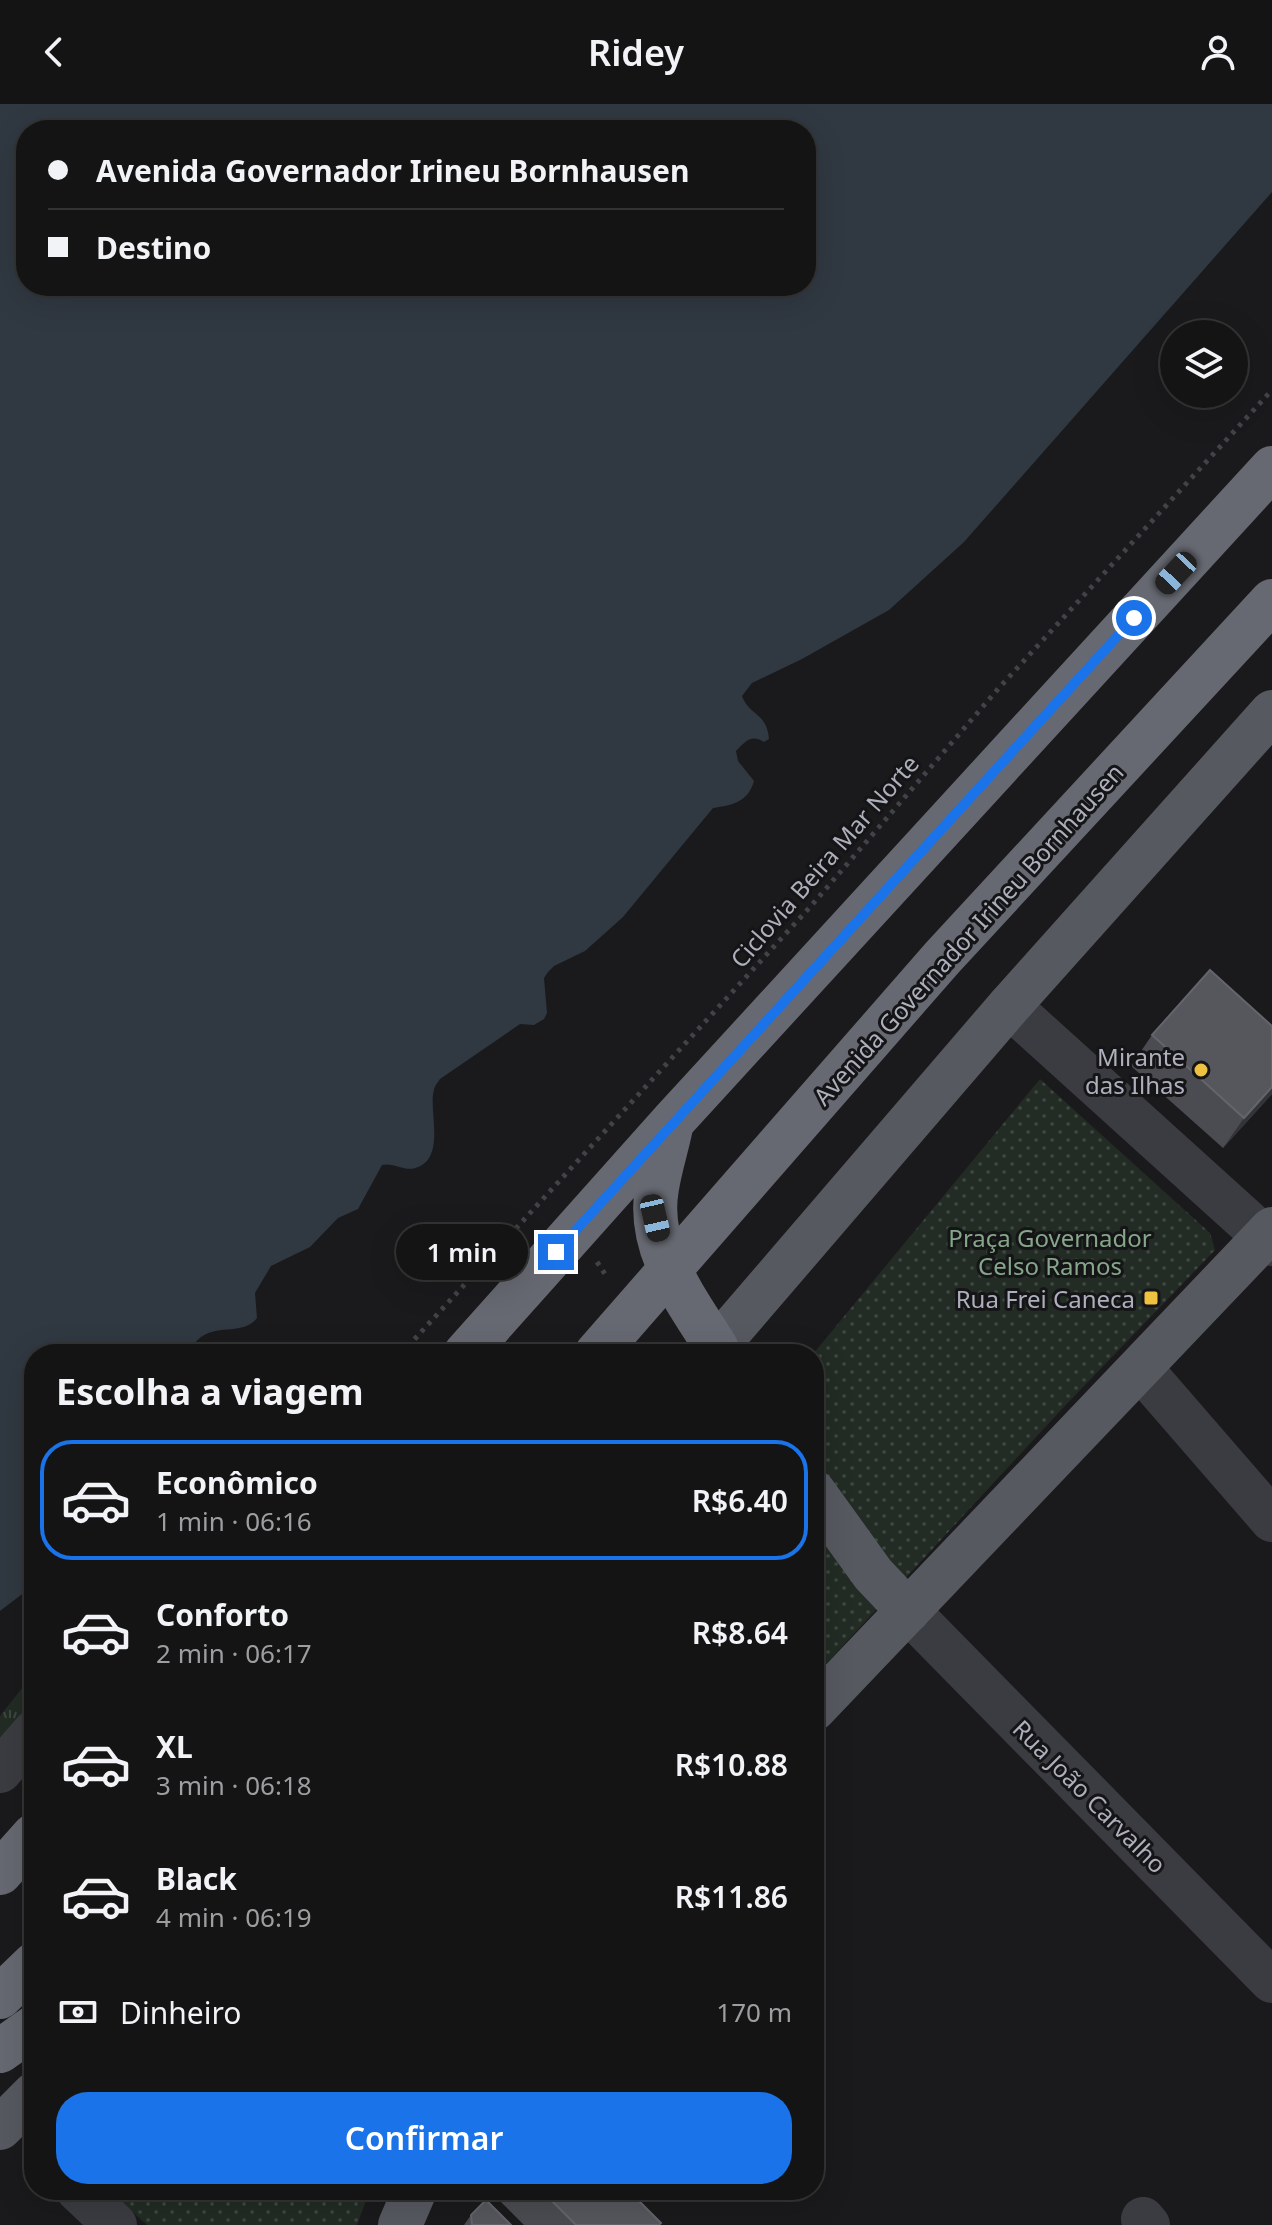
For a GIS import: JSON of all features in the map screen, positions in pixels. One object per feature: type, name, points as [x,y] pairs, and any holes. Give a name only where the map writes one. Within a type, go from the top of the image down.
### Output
[{"type":"highway","points":[[474,1344],[673,1121],[1272,468]]},
{"type":"highway","name":"Avenida Governador Irineu Bornhausen","points":[[605,1344],[942,958],[1272,601]]},
{"type":"highway","points":[[673,1121],[656,1190],[655,1218],[670,1272],[710,1344]]},
{"type":"highway","points":[[0,1873],[24,1846]]},
{"type":"highway","points":[[0,1997],[24,1974]]},
{"type":"highway","points":[[0,2051],[24,2034]]},
{"type":"main road","points":[[722,1344],[1009,1006],[1272,712]]},
{"type":"main road","points":[[824,1699],[1270,1237]]},
{"type":"main road","points":[[824,1506],[873,1574],[908,1611]]},
{"type":"main road","points":[[400,2225],[411,2200]]},
{"type":"street","points":[[1009,1006],[1270,1237]]},
{"type":"street","points":[[1141,1369],[1272,1520]]},
{"type":"street","name":"Rua João Carvalho","points":[[908,1611],[1272,1981]]},
{"type":"street","points":[[0,1771],[24,1743]]},
{"type":"street","points":[[89,2200],[115,2225]]},
{"type":"path","name":"Ciclovia Beira Mar Norte","points":[[410,1344],[811,906],[998,689],[1272,390]]},
{"type":"green space","name":"Praça Governador Celso Ramos","points":[[1040,1079],[1210,1233],[1215,1250],[1062,1409],[824,1666],[824,1344],[821,1344]]},
{"type":"green space","points":[[24,1686],[24,1723],[0,1751],[0,1716]]},
{"type":"green space","points":[[119,2200],[366,2200],[357,2225],[147,2225]]},
{"type":"shaded area","points":[[0,104],[1272,104],[1272,192],[964,542],[889,610],[752,683],[742,696],[749,708],[762,719],[769,739],[764,742],[749,740],[736,751],[738,761],[754,781],[748,794],[733,804],[713,808],[623,917],[585,951],[548,972],[544,978],[547,1013],[544,1019],[534,1025],[520,1024],[440,1079],[433,1098],[434,1143],[426,1161],[414,1169],[382,1165],[358,1209],[338,1218],[310,1247],[271,1266],[255,1293],[257,1318],[250,1324],[204,1335],[195,1344],[24,1344],[24,1593],[0,1611]]},
{"type":"building","points":[[1210,970],[1272,1026],[1272,1087],[1244,1118],[1152,1035]]},
{"type":"building","points":[[486,2200],[511,2225],[472,2225],[471,2215]]},
{"type":"building","points":[[551,2200],[638,2200],[661,2223],[659,2225],[576,2225]]},
{"type":"place","name":"Mirante das Ilhas","points":[[1201,1070]]},
{"type":"place","name":"Rua Frei Caneca","points":[[1151,1298]]},
{"type":"route","points":[[556,1252],[1134,618]]}]
